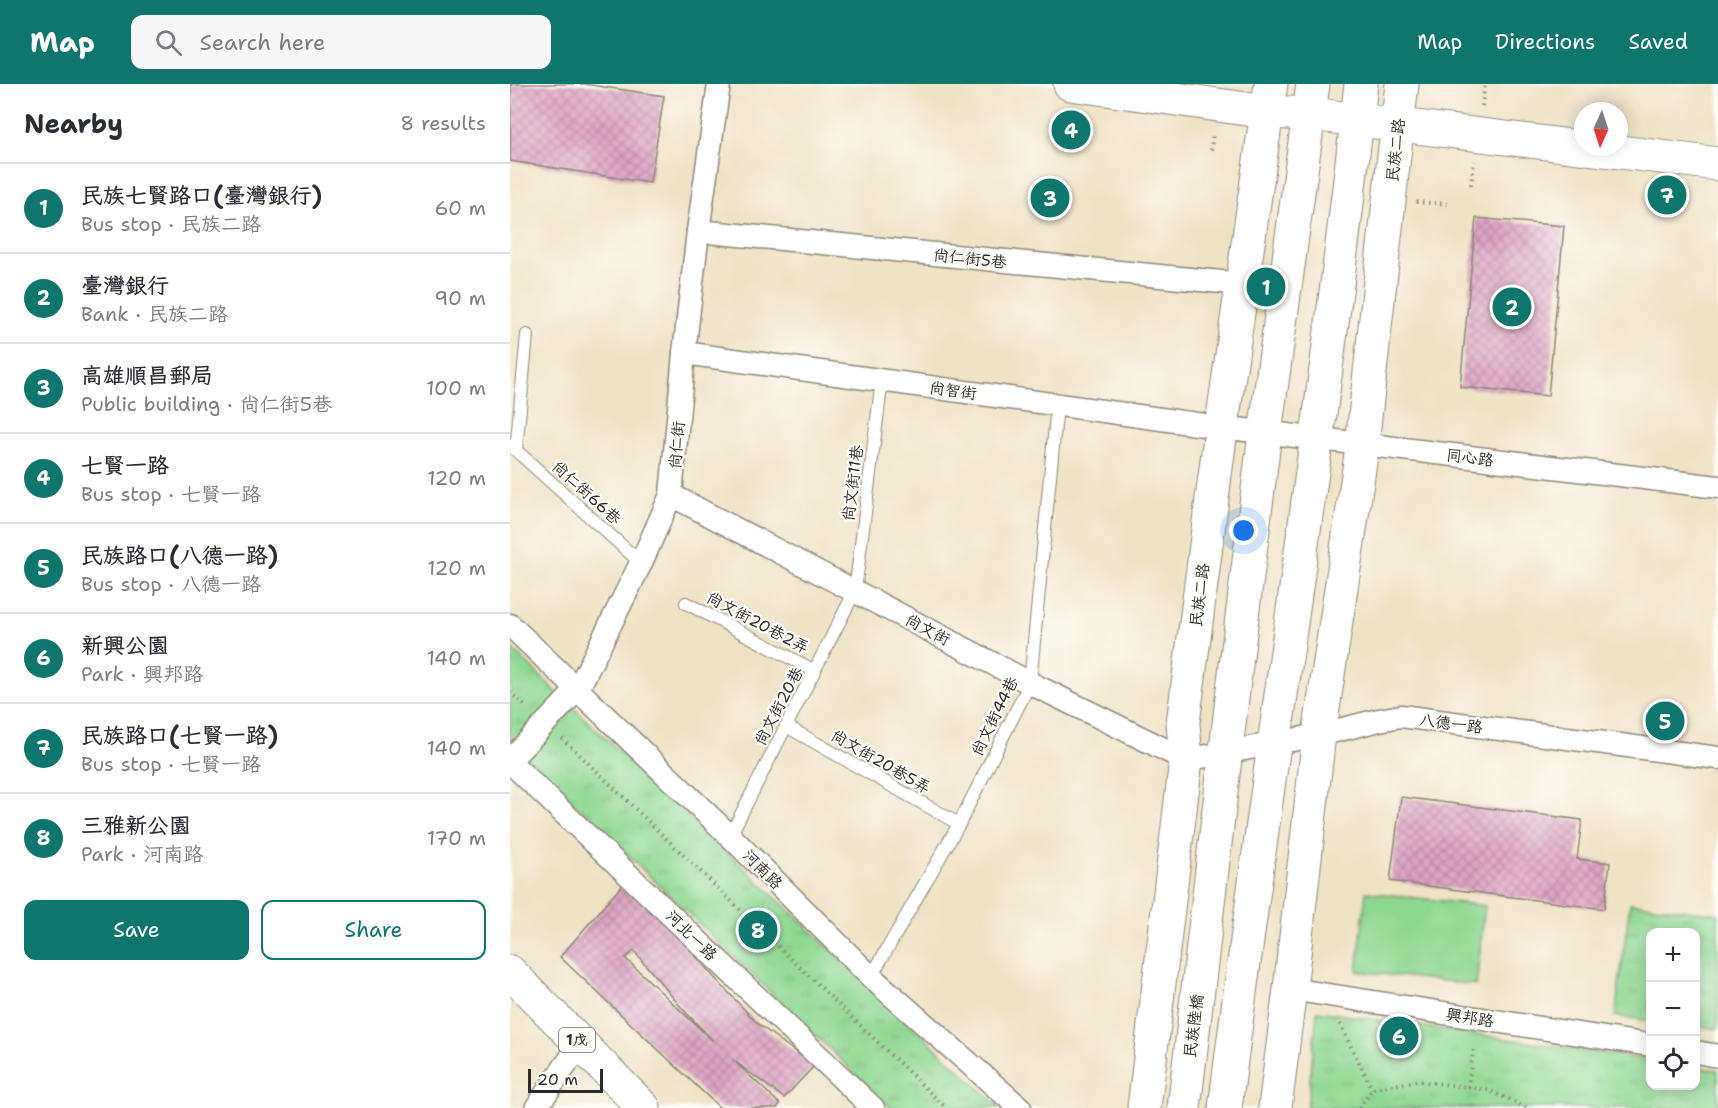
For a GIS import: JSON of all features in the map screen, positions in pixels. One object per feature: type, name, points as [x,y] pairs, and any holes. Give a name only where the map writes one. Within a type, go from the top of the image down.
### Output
[{"type":"street","name":"尚仁街","points":[[510,761],[578,689],[641,563],[671,495],[698,231],[719,84]]},
{"type":"street","points":[[1070,84],[1311,99],[1357,120],[1718,164]]},
{"type":"street","points":[[1225,1108],[1316,439],[1361,84]]},
{"type":"street","name":"民族二路","points":[[1275,1108],[1319,735],[1362,445],[1402,84]]},
{"type":"street","name":"民族二路","points":[[1144,1108],[1186,760],[1183,723],[1221,428],[1269,98]]},
{"type":"street","points":[[1227,753],[1265,433],[1311,99]]},
{"type":"street","name":"尚仁街5巷","points":[[698,231],[1242,284]]},
{"type":"street","name":"尚智街","points":[[684,353],[1221,428]]},
{"type":"street","name":"同心路","points":[[1221,428],[1718,487]]},
{"type":"street","name":"尚文街","points":[[671,495],[1030,683],[1186,760]]},
{"type":"street","name":"河南路","points":[[510,625],[730,836],[871,977],[1020,1108]]},
{"type":"street","name":"八德一路","points":[[1186,760],[1319,735],[1401,716],[1718,758]]},
{"type":"street","name":"民族陸橋","points":[[1184,1108],[1227,753]]},
{"type":"street","name":"河北一路","points":[[510,761],[873,1108]]},
{"type":"street","name":"1戊","points":[[510,972],[644,1108]]},
{"type":"street","name":"興邦路","points":[[1290,989],[1646,1044]]},
{"type":"street","points":[[536,1108],[581,1043]]},
{"type":"street","points":[[1700,1054],[1718,1056]]},
{"type":"lane","points":[[513,447],[527,335]]},
{"type":"lane","name":"尚文街11巷","points":[[855,591],[882,380]]},
{"type":"lane","name":"尚文街44巷","points":[[871,977],[959,824],[1030,683],[1057,405]]},
{"type":"lane","name":"尚仁街66巷","points":[[513,447],[641,563]]},
{"type":"lane","name":"尚文街20巷","points":[[730,836],[855,591]]},
{"type":"lane","name":"尚文街20巷2弄","points":[[686,603],[815,671]]},
{"type":"lane","name":"尚文街20巷5弄","points":[[786,726],[959,824]]},
{"type":"path","points":[[510,692],[529,710]]},
{"type":"path","points":[[559,735],[946,1108]]},
{"type":"path","points":[[1340,1024],[1372,1089]]},
{"type":"path","points":[[1468,1087],[1474,1046]]},
{"type":"path","points":[[1360,1108],[1372,1089],[1418,1081],[1488,1090],[1528,1108]]},
{"type":"green space","points":[[510,647],[1000,1108],[891,1108],[510,742]]},
{"type":"green space","points":[[1366,892],[1485,906],[1476,985],[1357,971]]},
{"type":"green space","points":[[1630,903],[1718,914],[1718,1029],[1700,1027],[1700,928],[1646,928],[1646,1020],[1615,1016]]},
{"type":"green space","points":[[1317,1011],[1646,1059],[1646,1090],[1700,1090],[1700,1068],[1718,1070],[1718,1108],[1307,1108]]},
{"type":"building","points":[[511,84],[584,84],[664,96],[650,183],[510,161]]},
{"type":"building","points":[[1476,218],[1564,226],[1548,396],[1460,387]]},
{"type":"building","points":[[1401,797],[1582,820],[1577,859],[1610,863],[1604,909],[1390,881]]},
{"type":"building","points":[[624,883],[664,919],[758,1024],[814,1066],[784,1098],[733,1060],[780,1104],[777,1108],[720,1108],[560,957]],"holes":[[[634,951],[713,1041],[625,958]]]},
{"type":"place","name":"七賢一路","points":[[1071,130]]},
{"type":"place","name":"民族路口(七賢一路)","points":[[1667,195]]},
{"type":"place","name":"高雄順昌郵局","points":[[1050,198]]},
{"type":"place","name":"民族七賢路口(臺灣銀行)","points":[[1266,287]]},
{"type":"place","name":"臺灣銀行","points":[[1512,307]]},
{"type":"place","name":"民族路口(八德一路)","points":[[1665,721]]},
{"type":"place","name":"三雅新公園","points":[[758,930]]},
{"type":"place","name":"新興公園","points":[[1399,1036]]}]
